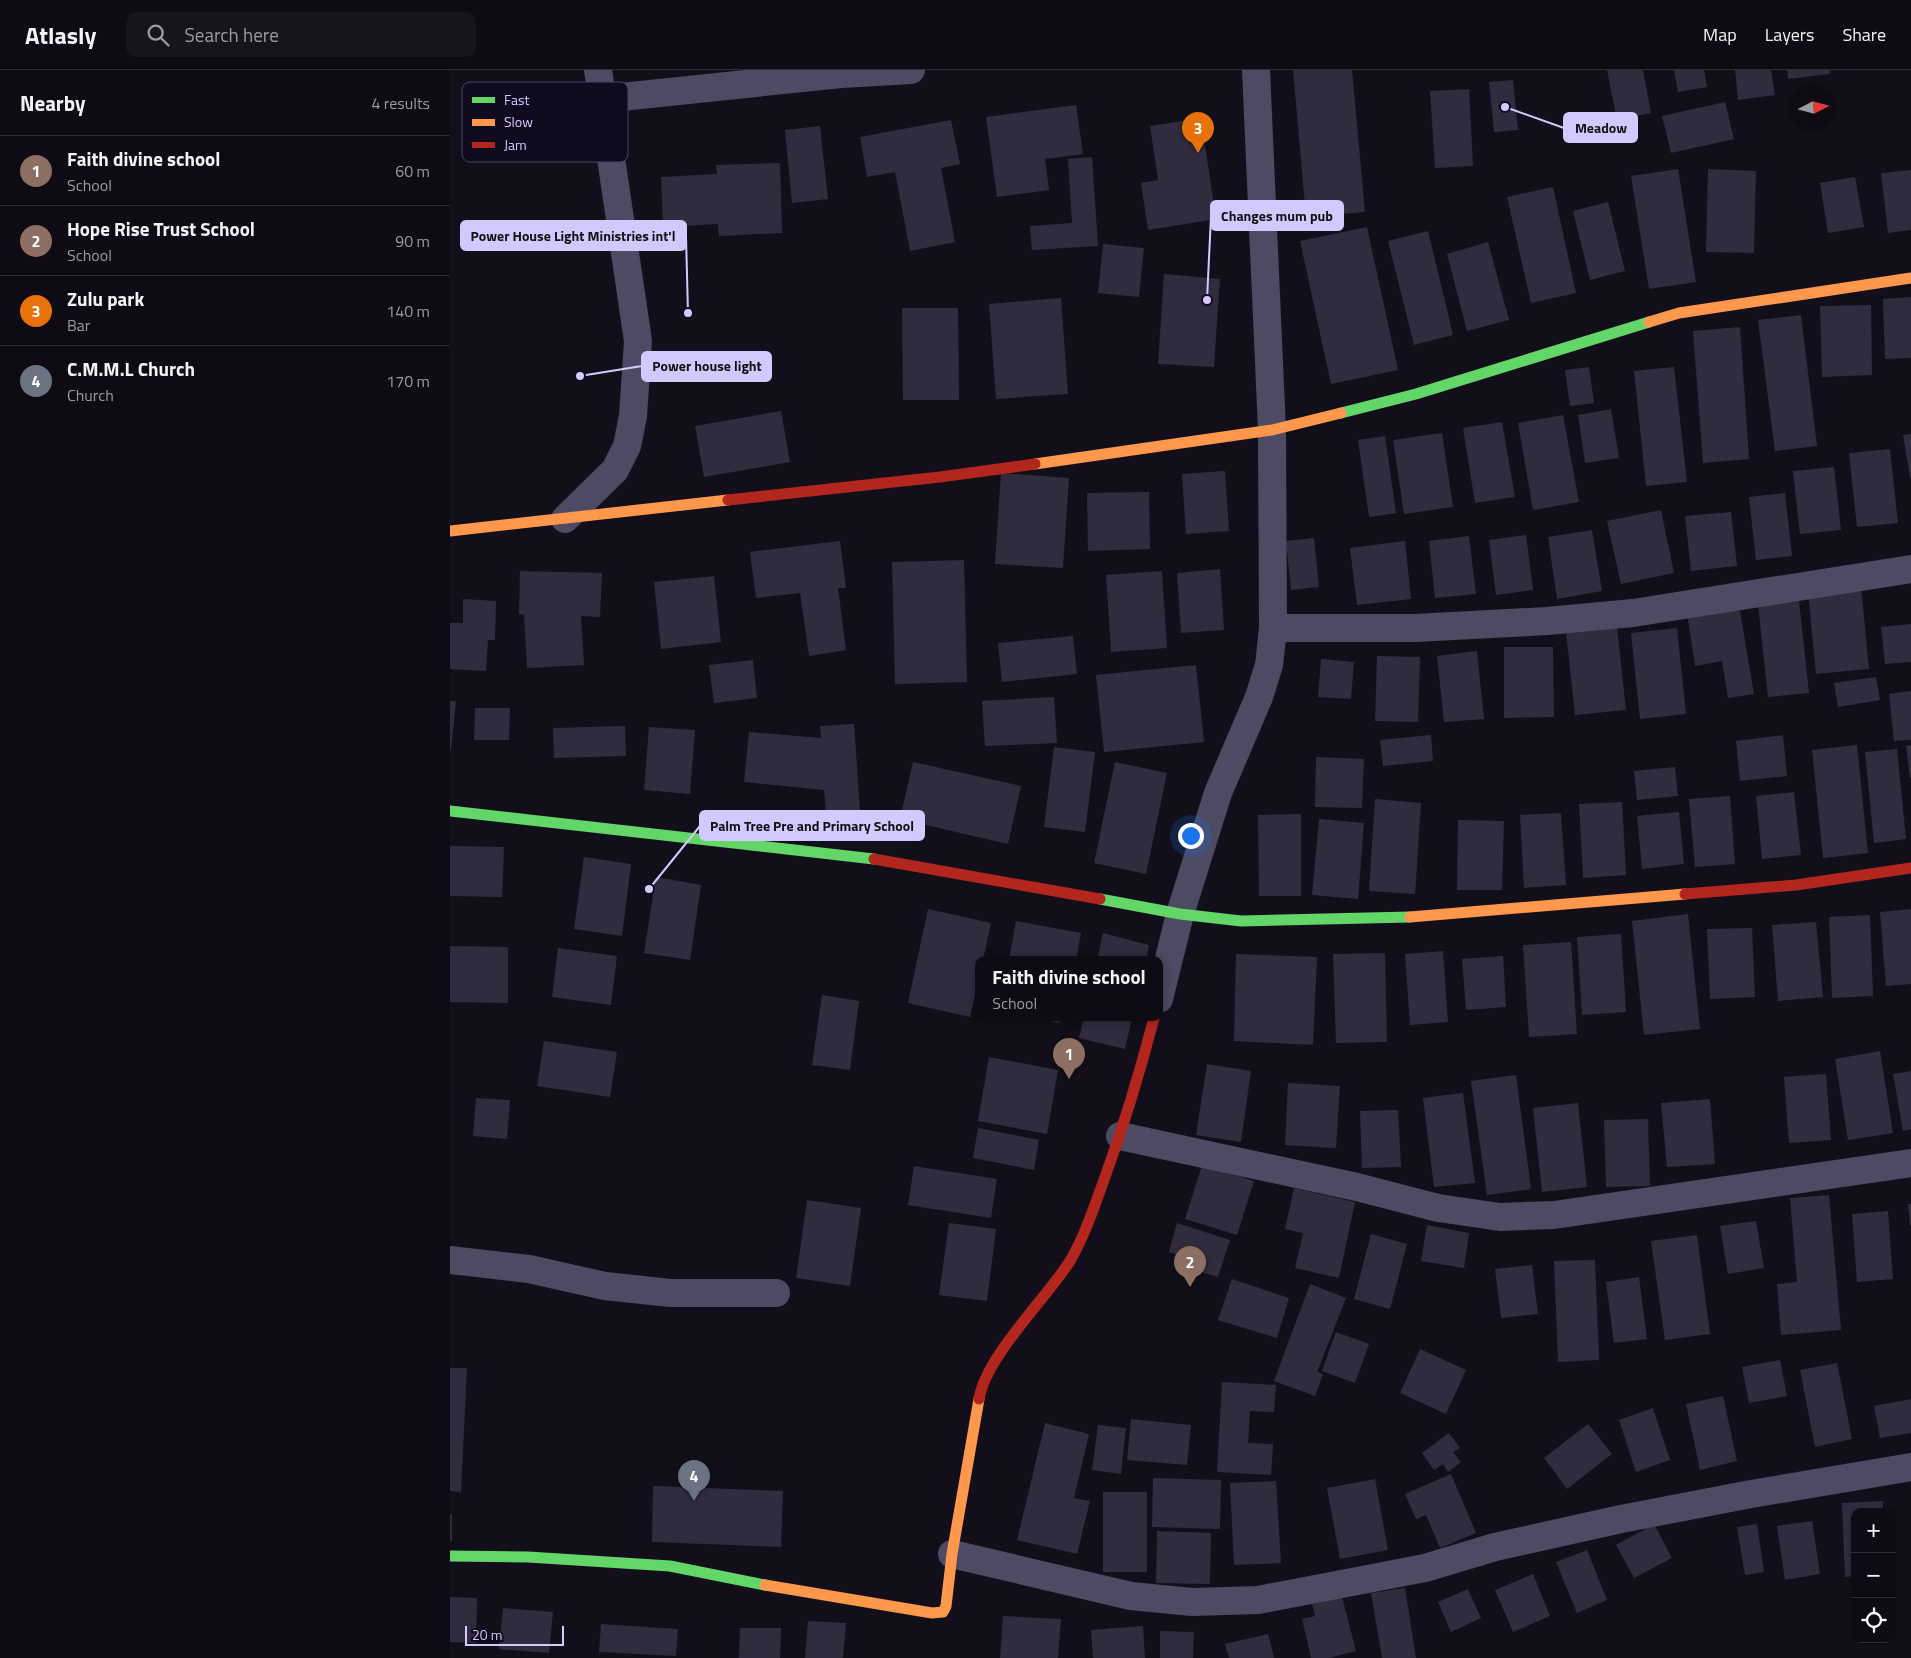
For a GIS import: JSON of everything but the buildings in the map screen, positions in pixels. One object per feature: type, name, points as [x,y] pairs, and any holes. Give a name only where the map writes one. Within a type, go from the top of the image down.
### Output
[{"type":"street","points":[[628,96],[841,74],[911,70]]},
{"type":"street","points":[[1163,983],[1180,914],[1218,793],[1259,697],[1270,665],[1273,628],[1272,430],[1256,70]]},
{"type":"street","points":[[565,519],[615,470],[627,446],[633,416],[638,341],[611,162]]},
{"type":"street","points":[[450,531],[940,477],[1272,430],[1416,394],[1679,313],[1911,278]]},
{"type":"street","points":[[1273,628],[1467,626],[1633,613],[1911,569]]},
{"type":"street","points":[[450,811],[898,862],[1180,914],[1241,921],[1381,919],[1796,885],[1911,868]]},
{"type":"street","points":[[450,1556],[528,1557],[670,1566],[806,1594],[932,1614],[943,1612],[946,1606],[952,1554],[980,1392],[999,1355],[1070,1260],[1094,1209],[1120,1136],[1141,1069],[1153,1021]]},
{"type":"street","points":[[1120,1136],[1357,1187],[1438,1208],[1500,1217],[1564,1214],[1911,1163]]},
{"type":"street","points":[[450,1260],[530,1269],[605,1286],[670,1293],[776,1293]]},
{"type":"street","points":[[952,1554],[1132,1596],[1192,1602],[1258,1600],[1425,1568],[1495,1547],[1621,1519],[1751,1494],[1911,1467]]},
{"type":"traffic: fast","points":[[1341,413],[1416,394],[1649,322]]},
{"type":"traffic: fast","points":[[450,811],[874,859]]},
{"type":"traffic: fast","points":[[1100,899],[1180,914],[1241,921],[1410,917]]},
{"type":"traffic: fast","points":[[450,1556],[528,1557],[670,1566],[765,1585]]},
{"type":"traffic: slow","points":[[1649,322],[1679,313],[1911,278]]},
{"type":"traffic: slow","points":[[1035,464],[1272,430],[1341,413]]},
{"type":"traffic: slow","points":[[450,531],[728,500]]},
{"type":"traffic: slow","points":[[1410,917],[1685,894]]},
{"type":"traffic: slow","points":[[765,1585],[932,1613],[943,1612],[946,1606],[952,1554],[979,1399]]},
{"type":"traffic: jam","points":[[728,500],[940,477],[1035,464]]},
{"type":"traffic: jam","points":[[874,859],[1100,899]]},
{"type":"traffic: jam","points":[[1685,894],[1796,885],[1911,868]]},
{"type":"traffic: jam","points":[[979,1399],[984,1382],[1005,1346],[1070,1261],[1080,1241],[1119,1138],[1153,1021]]},
{"type":"place","name":"Meadow","points":[[1505,107]]},
{"type":"place","name":"Zulu park","points":[[1198,153]]},
{"type":"place","name":"Changes mum pub","points":[[1207,300]]},
{"type":"place","name":"Power House Light Ministries int'l","points":[[688,313]]},
{"type":"place","name":"Power house light","points":[[580,376]]},
{"type":"place","name":"Palm Tree Pre and Primary School","points":[[649,889]]},
{"type":"place","name":"Faith divine school","points":[[1069,1079]]},
{"type":"place","name":"Hope Rise Trust School","points":[[1190,1287]]},
{"type":"place","name":"C.M.M.L Church","points":[[694,1501]]}]
